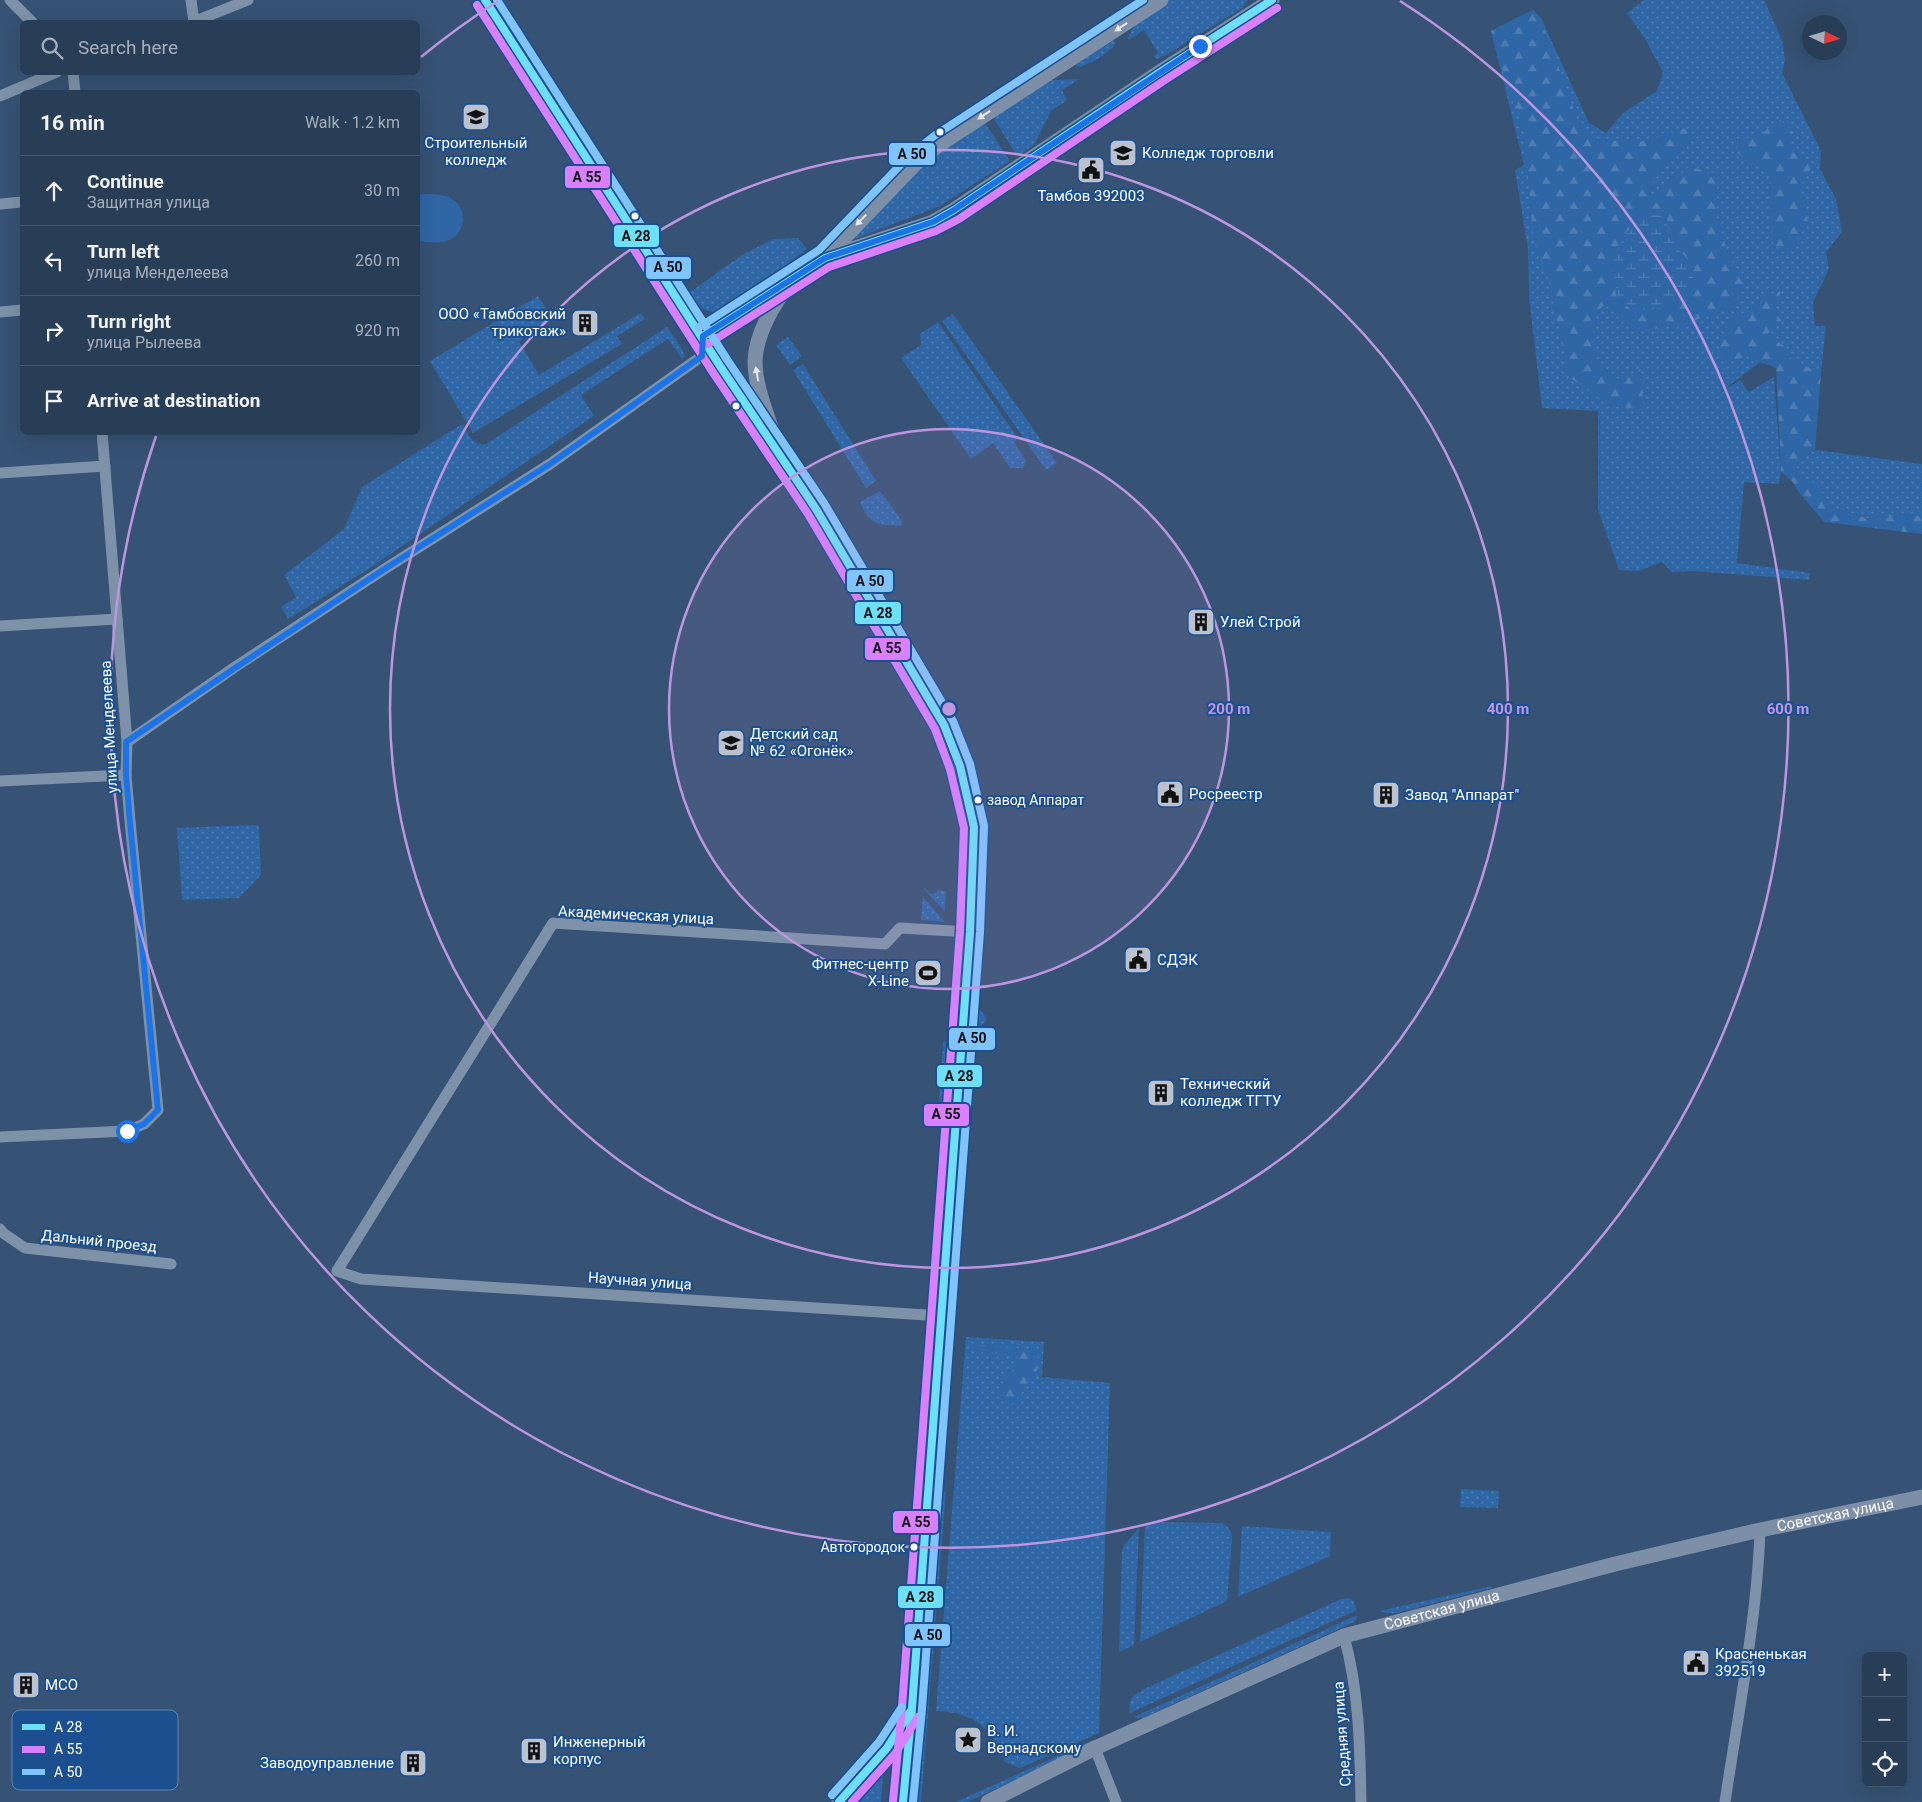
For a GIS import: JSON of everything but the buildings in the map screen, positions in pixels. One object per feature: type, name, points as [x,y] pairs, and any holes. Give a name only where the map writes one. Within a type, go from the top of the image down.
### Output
[{"type":"main road","points":[[485,0],[703,336],[720,366],[816,508],[944,725],[960,766],[974,828],[970,932],[912,1708],[903,1802]]},
{"type":"main road","points":[[825,258],[915,164],[940,144],[1161,0]]},
{"type":"main road","points":[[703,336],[825,258],[933,222],[954,210],[1160,72],[1272,0]]},
{"type":"main road","points":[[779,454],[762,398],[755,359],[769,316],[780,297],[799,273]]},
{"type":"main road","name":"Советская улица","points":[[988,1802],[1095,1748],[1344,1636],[1614,1564],[1760,1530],[1922,1497]]},
{"type":"main road","points":[[839,1802],[887,1748],[912,1708]]},
{"type":"street","points":[[10,0],[30,20]]},
{"type":"street","points":[[191,0],[194,20]]},
{"type":"street","points":[[199,20],[248,0]]},
{"type":"street","points":[[0,96],[50,75]]},
{"type":"street","points":[[74,75],[75,90]]},
{"type":"street","points":[[0,204],[20,202]]},
{"type":"street","points":[[0,312],[20,310]]},
{"type":"street","points":[[126,742],[360,585],[564,454],[702,356],[703,336]]},
{"type":"street","name":"улица Менделеева","points":[[0,1137],[127,1131],[144,1124],[158,1110],[126,775],[126,742],[102,435]]},
{"type":"street","points":[[0,473],[105,466]]},
{"type":"street","points":[[0,626],[117,619]]},
{"type":"street","points":[[0,781],[126,775]]},
{"type":"street","name":"Академическая улица","points":[[337,1271],[553,923],[885,944],[900,928],[970,932]]},
{"type":"street","name":"Дальний проезд","points":[[0,1228],[3,1233],[25,1248],[171,1264]]},
{"type":"street","name":"Научная улица","points":[[337,1271],[361,1279],[942,1316]]},
{"type":"street","points":[[1725,1802],[1759,1557],[1760,1530]]},
{"type":"street","name":"Средняя улица","points":[[1344,1636],[1349,1653],[1359,1723],[1361,1802]]},
{"type":"street","points":[[1095,1748],[1116,1802]]},
{"type":"green space","points":[[1165,0],[1248,0],[1242,8],[1157,59],[1154,56],[1158,53],[1144,30],[1129,40],[1128,38],[1135,23]]},
{"type":"green space","points":[[1644,0],[1764,0],[1782,40],[1785,59],[1782,73],[1821,151],[1820,169],[1836,199],[1842,232],[1826,252],[1829,269],[1813,302],[1815,326],[1826,326],[1821,373],[1776,367],[1760,362],[1713,398],[1740,380],[1749,392],[1774,377],[1781,472],[1779,484],[1744,482],[1737,563],[1810,573],[1809,580],[1694,571],[1672,572],[1662,562],[1639,571],[1619,570],[1598,509],[1598,411],[1542,408],[1529,297],[1528,249],[1515,170],[1524,165],[1491,31],[1533,10],[1541,18],[1589,123],[1606,133],[1623,113],[1657,91],[1663,72],[1645,39],[1627,13]]},
{"type":"green space","points":[[1533,10],[1541,18],[1577,119],[1589,137],[1612,141],[1645,141],[1686,128],[1691,143],[1656,175],[1648,195],[1658,204],[1654,196],[1689,167],[1718,174],[1716,215],[1728,253],[1743,282],[1735,306],[1670,327],[1643,329],[1632,327],[1605,305],[1596,312],[1592,341],[1603,370],[1621,381],[1640,369],[1644,410],[1608,405],[1569,377],[1549,281],[1533,239],[1525,136],[1491,31]],"holes":[[[1643,214],[1666,216],[1676,248],[1630,307],[1616,296],[1613,257],[1624,235]]]},
{"type":"green space","points":[[1113,36],[1115,44],[1104,55],[1080,67],[1073,64]]},
{"type":"green space","points":[[1080,79],[1062,90],[1067,100],[1051,111],[1034,145],[1017,156],[991,114],[1051,80]]},
{"type":"green space","points":[[983,120],[1010,161],[940,206],[839,245],[920,164]]},
{"type":"green space","points":[[1780,120],[1793,132],[1788,145],[1794,153],[1813,164],[1800,187],[1808,223],[1790,249],[1773,245],[1769,195],[1770,176],[1735,151],[1741,140],[1759,135]]},
{"type":"green space","points":[[420,194],[435,194],[452,199],[461,208],[463,214],[462,227],[455,237],[441,242],[420,241]]},
{"type":"green space","points":[[1643,214],[1666,216],[1672,239],[1687,258],[1688,267],[1696,283],[1692,289],[1685,290],[1678,301],[1655,310],[1651,306],[1645,310],[1634,308],[1631,310],[1629,307],[1623,306],[1620,298],[1616,296],[1618,287],[1614,283],[1614,276],[1611,273],[1614,250],[1624,240],[1624,235],[1635,227],[1636,220]]},
{"type":"green space","points":[[798,238],[807,249],[746,294],[722,309],[710,312],[703,309],[689,293],[742,255],[773,239]]},
{"type":"green space","points":[[1781,291],[1775,311],[1782,322],[1766,335],[1786,347],[1792,361],[1821,373],[1815,450],[1796,463],[1797,474],[1816,484],[1833,508],[1870,519],[1885,513],[1922,516],[1922,534],[1824,522],[1792,481],[1781,472],[1776,368],[1747,356],[1726,363],[1721,342],[1725,331],[1737,314],[1751,315],[1760,297]]},
{"type":"green space","points":[[538,296],[553,320],[519,341],[539,375],[641,313],[645,319],[617,336],[622,344],[473,433],[430,361]]},
{"type":"green space","points":[[953,314],[1057,463],[1046,470],[942,321]]},
{"type":"green space","points":[[938,322],[1018,438],[1014,442],[1026,461],[1023,468],[1010,468],[993,443],[971,459],[901,358],[921,345],[920,334]]},
{"type":"green space","points":[[667,327],[682,349],[685,357],[682,359],[668,339],[581,395],[594,416],[367,570],[288,619],[281,607],[296,597],[284,575],[344,529],[362,487],[462,424],[474,441],[486,444]]},
{"type":"green space","points":[[788,337],[802,356],[790,365],[776,345]]},
{"type":"green space","points":[[803,364],[876,481],[866,488],[793,370]]},
{"type":"green space","points":[[1815,450],[1922,464],[1922,517],[1885,513],[1870,519],[1833,508],[1797,474],[1796,463]]},
{"type":"green space","points":[[880,491],[902,521],[901,526],[876,523],[867,516],[860,502]]},
{"type":"green space","points":[[259,825],[261,875],[239,898],[182,900],[177,828]]},
{"type":"green space","points":[[923,888],[930,894],[939,890],[946,891],[945,912]]},
{"type":"green space","points":[[923,897],[945,922],[921,920]]},
{"type":"green space","points":[[975,1004],[986,1017],[986,1021],[974,1033],[972,1031]]},
{"type":"green space","points":[[950,1039],[946,1101],[941,1104],[939,1100],[943,1043]]},
{"type":"green space","name":"Автогородок","points":[[966,1337],[1044,1342],[1042,1377],[1110,1383],[1099,1733],[1020,1768],[1005,1762],[994,1740],[980,1724],[962,1715],[936,1711]]},
{"type":"green space","points":[[973,1345],[1030,1349],[1038,1354],[1037,1374],[1013,1403],[1007,1403],[995,1393],[1017,1365],[1018,1354],[973,1352]]},
{"type":"green space","points":[[1461,1489],[1499,1491],[1498,1508],[1460,1507]]},
{"type":"green space","points":[[946,1491],[921,1802],[915,1802],[941,1495]]},
{"type":"green space","points":[[1152,1522],[1222,1523],[1231,1531],[1227,1601],[1140,1642],[1145,1524]]},
{"type":"green space","points":[[1242,1526],[1331,1532],[1330,1556],[1238,1597]]},
{"type":"green space","points":[[1139,1528],[1134,1645],[1119,1652],[1122,1551],[1125,1544]]},
{"type":"green space","points":[[1492,1586],[1492,1588],[1396,1613],[1379,1611]]},
{"type":"green space","points":[[1348,1598],[1353,1600],[1357,1610],[1130,1713],[1130,1701],[1137,1693],[1144,1689],[1341,1599]]},
{"type":"green space","points":[[1357,1615],[1356,1620],[1352,1623],[1143,1718],[1134,1717]]},
{"type":"green space","points":[[1095,1739],[1092,1745],[967,1802],[956,1802]]},
{"type":"green space","points":[[884,1762],[881,1802],[848,1802]]},
{"type":"transit line","points":[[485,0],[720,366],[816,509],[944,725],[960,766],[974,827],[970,932],[912,1708],[903,1802]]},
{"type":"transit line","points":[[497,0],[728,361],[824,503],[953,721],[970,764],[984,826],[980,932],[922,1709],[913,1802]]},
{"type":"transit line","points":[[698,328],[819,250],[908,157],[934,136],[1143,0]]},
{"type":"transit line","points":[[703,336],[825,258],[933,222],[954,210],[1160,72],[1272,0]]},
{"type":"transit line","points":[[477,5],[712,371],[808,514],[935,729],[950,769],[964,828],[960,931],[902,1707],[893,1801]]},
{"type":"transit line","points":[[708,344],[829,267],[936,231],[959,219],[1165,80],[1277,8]]},
{"type":"transit line","points":[[832,1795],[879,1742],[902,1707]]},
{"type":"transit line","points":[[839,1802],[887,1748],[910,1712]]},
{"type":"transit line","points":[[852,1802],[895,1754],[918,1717]]},
{"type":"place","name":"Строительный колледж","points":[[476,117]]},
{"type":"place","name":"Колледж торговли","points":[[1123,153]]},
{"type":"place","name":"Тамбов 392003","points":[[1091,170]]},
{"type":"place","name":"ООО «Тамбовский трикотаж»","points":[[585,323]]},
{"type":"place","name":"Улей Строй","points":[[1201,622]]},
{"type":"place","name":"Детский сад № 62 «Огонёк»","points":[[731,743]]},
{"type":"place","name":"Росреестр","points":[[1170,794]]},
{"type":"place","name":"Завод \"Аппарат\"","points":[[1386,795]]},
{"type":"place","name":"завод Аппарат","points":[[978,800]]},
{"type":"place","name":"СДЭК","points":[[1138,960]]},
{"type":"place","name":"Фитнес-центр X-Line","points":[[928,973]]},
{"type":"place","name":"Технический колледж ТГТУ","points":[[1161,1093]]},
{"type":"place","name":"Автогородок","points":[[914,1547]]},
{"type":"place","name":"Красненькая 392519","points":[[1696,1663]]},
{"type":"place","name":"МСО","points":[[26,1685]]},
{"type":"place","name":"В. И. Вернадскому","points":[[968,1740]]},
{"type":"place","name":"Инженерный корпус","points":[[534,1751]]},
{"type":"place","name":"Заводоуправление","points":[[413,1763]]},
{"type":"route","points":[[127,1131],[144,1124],[158,1110],[130,822],[126,775],[126,742],[383,570],[550,464],[702,356],[703,336],[799,273],[825,258],[933,222],[954,210],[1200,46]]}]
